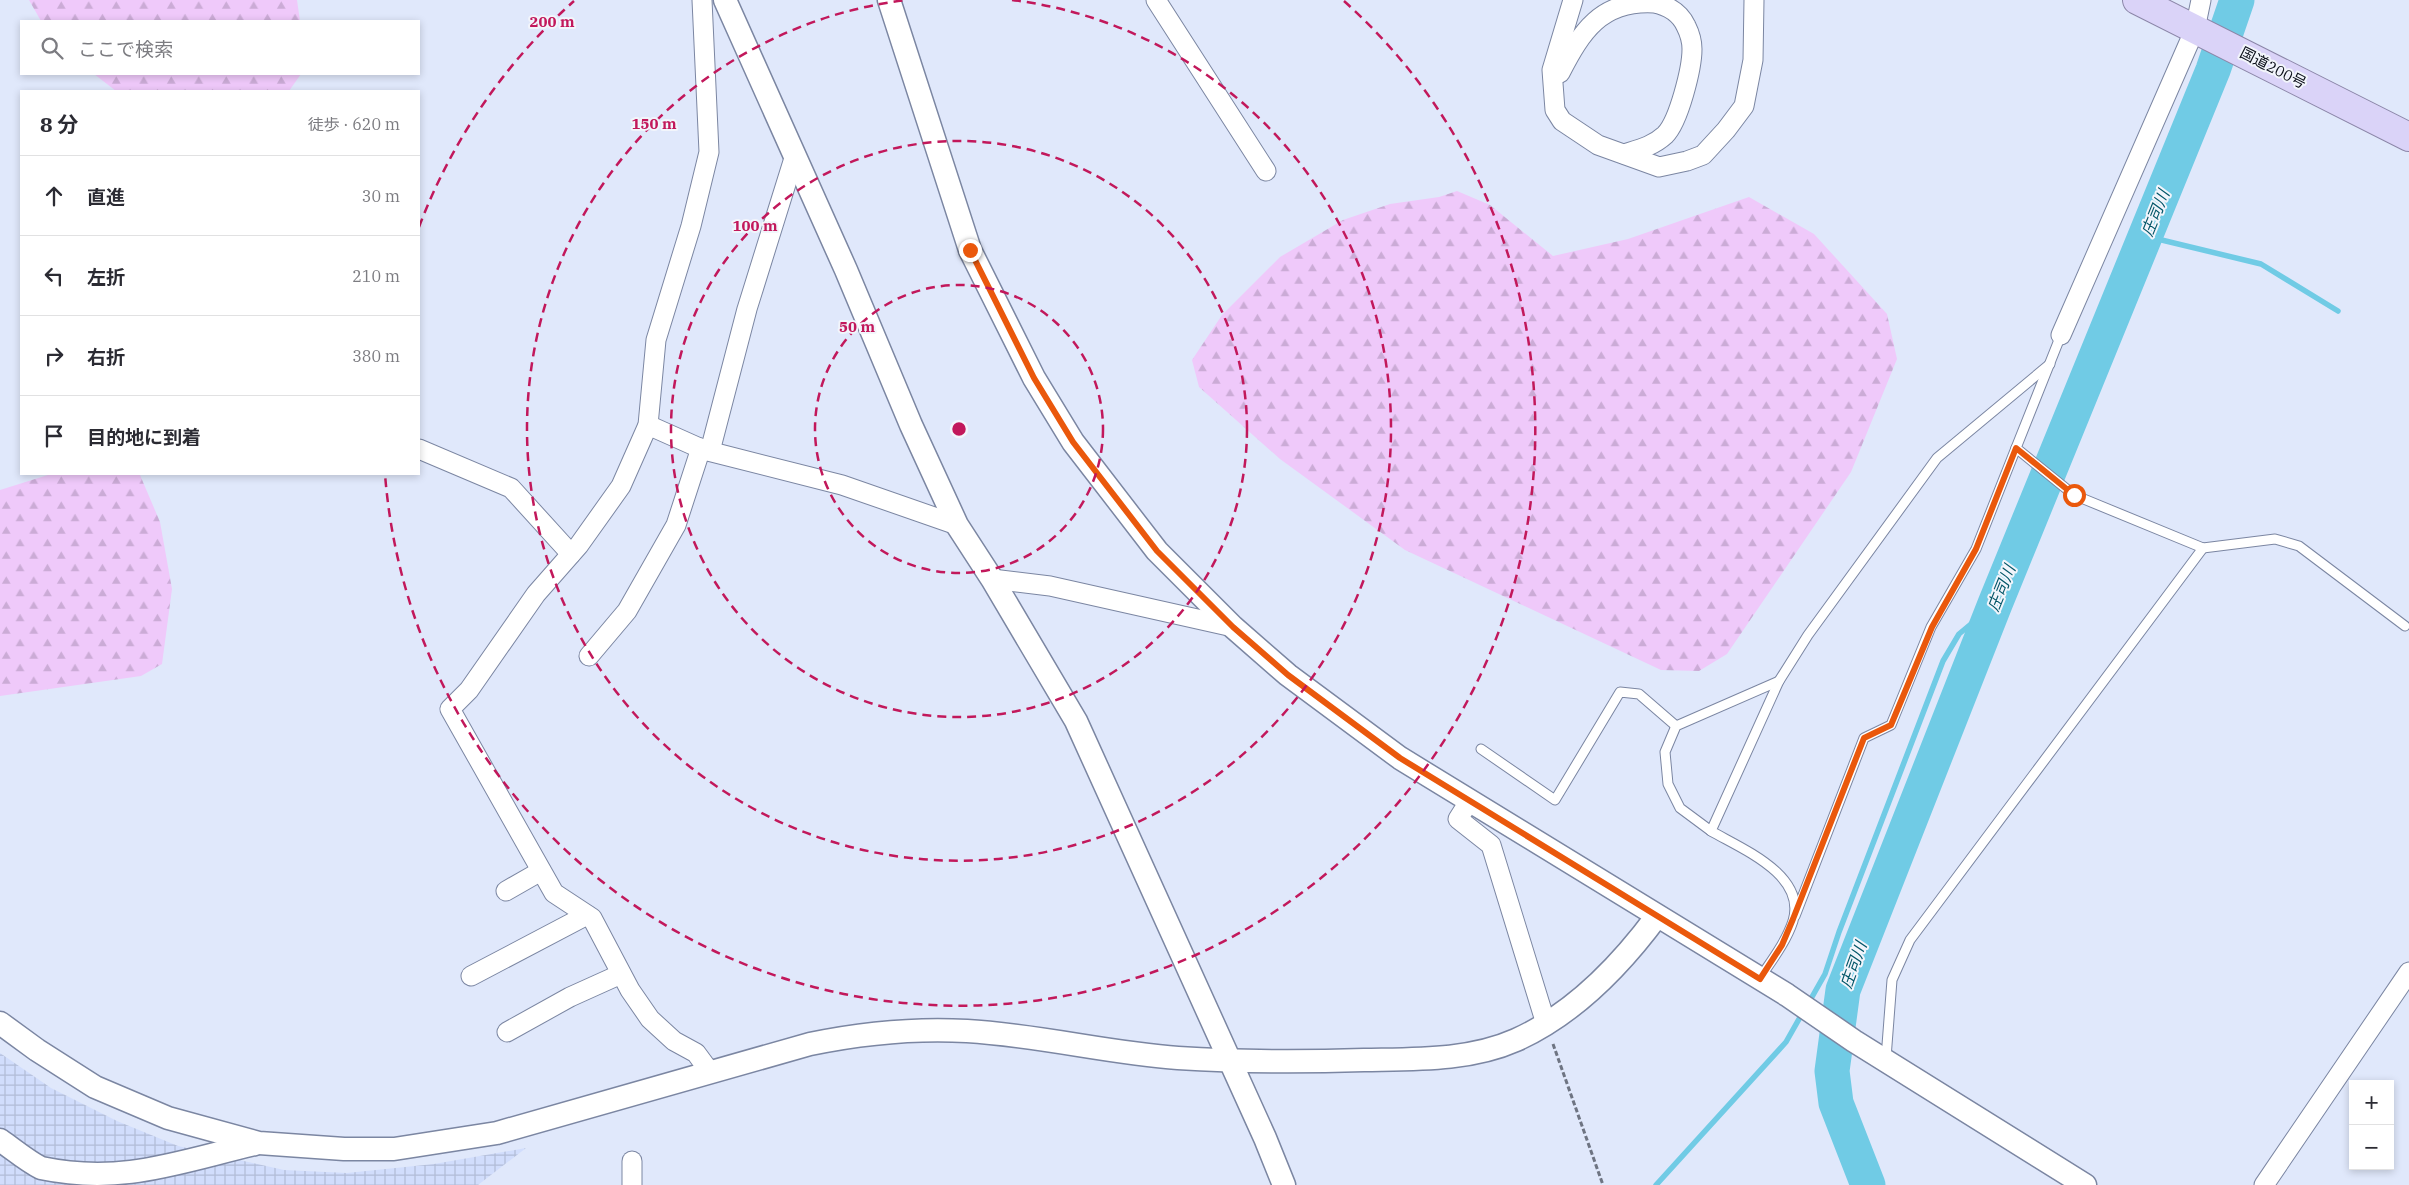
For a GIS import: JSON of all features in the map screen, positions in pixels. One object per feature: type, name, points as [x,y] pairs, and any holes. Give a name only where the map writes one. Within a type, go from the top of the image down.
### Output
[{"type":"highway","name":"国道200号","points":[[2138,0],[2198,8],[2255,59],[2409,137]]},
{"type":"street","points":[[702,0],[709,152],[691,226],[656,340],[648,425],[621,486],[571,554],[536,594],[469,690],[450,710],[554,893],[592,918],[621,974],[650,1019],[674,1041],[696,1052],[710,1072]]},
{"type":"street","points":[[725,0],[846,270],[911,425],[957,525],[992,579],[1076,721],[1284,1185]]},
{"type":"street","points":[[889,0],[970,250],[1034,378],[1073,442],[1157,551],[1233,627],[1288,675],[1400,758],[1760,979],[1854,1041],[2085,1185]]},
{"type":"street","points":[[1156,0],[1266,171]]},
{"type":"street","points":[[1573,0],[1552,70],[1555,110],[1562,121],[1598,145],[1659,167],[1704,155],[1744,106],[1753,60],[1754,0]]},
{"type":"street","points":[[1553,87],[1579,35],[1604,9],[1622,4],[1646,1],[1664,5],[1678,14],[1687,27],[1692,48],[1690,64],[1676,115],[1666,133],[1652,145],[1624,154]]},
{"type":"street","points":[[2061,335],[2198,8]]},
{"type":"street","points":[[588,656],[627,611],[676,525],[706,450],[795,155]]},
{"type":"street","points":[[648,425],[706,450],[842,485],[957,525]]},
{"type":"street","points":[[420,449],[511,488],[571,554]]},
{"type":"street","points":[[992,579],[1050,586],[1233,627]]},
{"type":"street","points":[[1470,800],[1458,819],[1491,845],[1546,1024]]},
{"type":"street","points":[[506,890],[542,871]]},
{"type":"street","points":[[471,976],[587,915]]},
{"type":"street","points":[[0,1023],[37,1050],[96,1087],[168,1118],[259,1143],[344,1149],[394,1149],[452,1142],[546,1120],[810,1044],[858,1034],[907,1029],[969,1031],[1179,1058],[1328,1061],[1441,1058],[1485,1050],[1515,1041],[1546,1024],[1598,983],[1635,946],[1657,916]]},
{"type":"street","points":[[2264,1185],[2409,972]]},
{"type":"street","points":[[507,1032],[570,998],[621,974]]},
{"type":"street","points":[[0,1140],[40,1168],[65,1178],[92,1184],[120,1184],[146,1180],[235,1149],[259,1143]]},
{"type":"street","points":[[632,1161],[632,1185]]},
{"type":"lane","points":[[1760,979],[1782,945],[1864,738],[1891,725],[1932,627],[1976,549],[2061,335]]},
{"type":"lane","points":[[1712,831],[1779,680],[1808,635],[1937,458],[2050,364]]},
{"type":"lane","points":[[2016,448],[2074,495],[2203,548],[2276,539],[2299,546],[2405,626]]},
{"type":"lane","points":[[1886,1061],[1892,980],[1910,940],[2203,548]]},
{"type":"lane","points":[[1779,680],[1676,726],[1665,752],[1668,784],[1680,808],[1712,831],[1771,866],[1788,882],[1793,902],[1793,919]]},
{"type":"lane","points":[[1481,749],[1555,800],[1620,692],[1639,694],[1676,726]]},
{"type":"path","points":[[1546,1024],[1603,1185]]},
{"type":"shaded area","points":[[0,1053],[51,1088],[117,1121],[178,1146],[284,1170],[347,1173],[434,1164],[526,1148],[478,1185],[0,1185]]},
{"type":"green space","points":[[29,0],[297,0],[300,20],[40,20]]},
{"type":"green space","points":[[95,75],[300,75],[290,90],[115,90]]},
{"type":"green space","points":[[1457,191],[1490,205],[1553,256],[1628,239],[1749,197],[1814,234],[1887,314],[1897,359],[1851,472],[1727,654],[1699,671],[1661,670],[1405,550],[1280,459],[1199,387],[1192,360],[1222,315],[1280,257],[1343,220],[1390,204],[1439,197]]},
{"type":"green space","points":[[48,475],[140,475],[160,522],[172,589],[162,664],[141,676],[0,696],[0,490]]},
{"type":"waterway","name":"庄司川","points":[[1868,1185],[1836,1103],[1832,1071],[1843,990],[1995,604],[2213,70],[2237,0]]},
{"type":"waterway","points":[[2145,236],[2261,264],[2338,311]]},
{"type":"waterway","points":[[1808,1004],[1825,974],[1839,932],[1943,661],[1959,634],[1995,604]]},
{"type":"waterway","points":[[1656,1185],[1786,1042],[1803,1012]]},
{"type":"route","points":[[970,250],[1034,378],[1073,442],[1157,551],[1233,627],[1288,675],[1400,758],[1760,979],[1782,945],[1813,871],[1864,738],[1891,725],[1932,627],[1976,549],[2016,448],[2074,495]]}]
